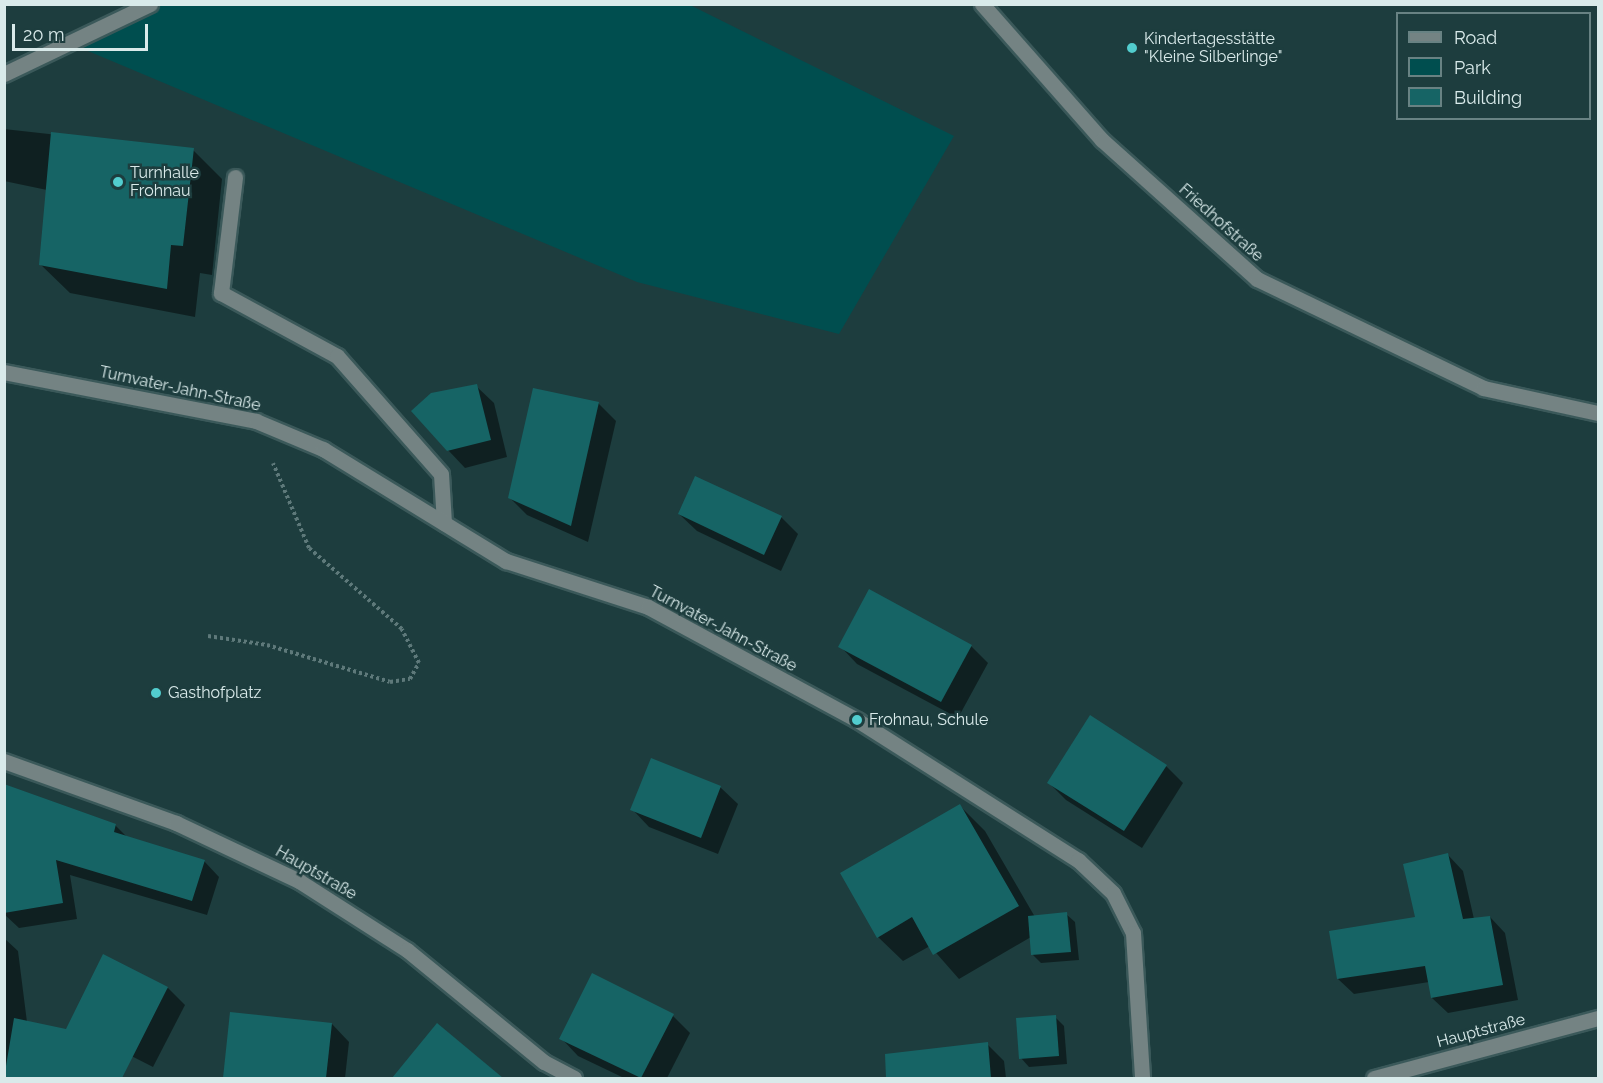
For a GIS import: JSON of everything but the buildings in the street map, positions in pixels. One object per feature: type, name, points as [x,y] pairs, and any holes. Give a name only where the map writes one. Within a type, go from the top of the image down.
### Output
[{"type":"street","points":[[4,74],[150,4]]},
{"type":"street","name":"Friedhofstraße","points":[[982,4],[1102,140],[1257,279],[1483,388],[1599,413]]},
{"type":"street","points":[[235,177],[221,293],[337,356],[441,474],[444,523]]},
{"type":"street","name":"Turnvater-Jahn-Straße","points":[[4,372],[256,421],[323,449],[506,561],[648,607],[857,720],[1078,860],[1113,893],[1132,933],[1142,1078]]},
{"type":"street","name":"Hauptstraße","points":[[4,761],[176,823],[299,880],[407,950],[544,1062],[574,1078]]},
{"type":"street","name":"Hauptstraße","points":[[1374,1078],[1599,1018]]},
{"type":"path","points":[[208,636],[267,645],[390,681],[410,679],[420,663],[402,629],[309,548],[256,421]]},
{"type":"green space","points":[[150,5],[690,5],[954,136],[839,334],[637,282],[69,43]]},
{"type":"place","name":"Kindertagesstätte \"Kleine Silberlinge\"","points":[[1132,48]]},
{"type":"place","name":"Turnhalle Frohnau","points":[[118,182]]},
{"type":"place","name":"Gasthofplatz","points":[[156,693]]},
{"type":"place","name":"Frohnau, Schule","points":[[857,720]]}]
